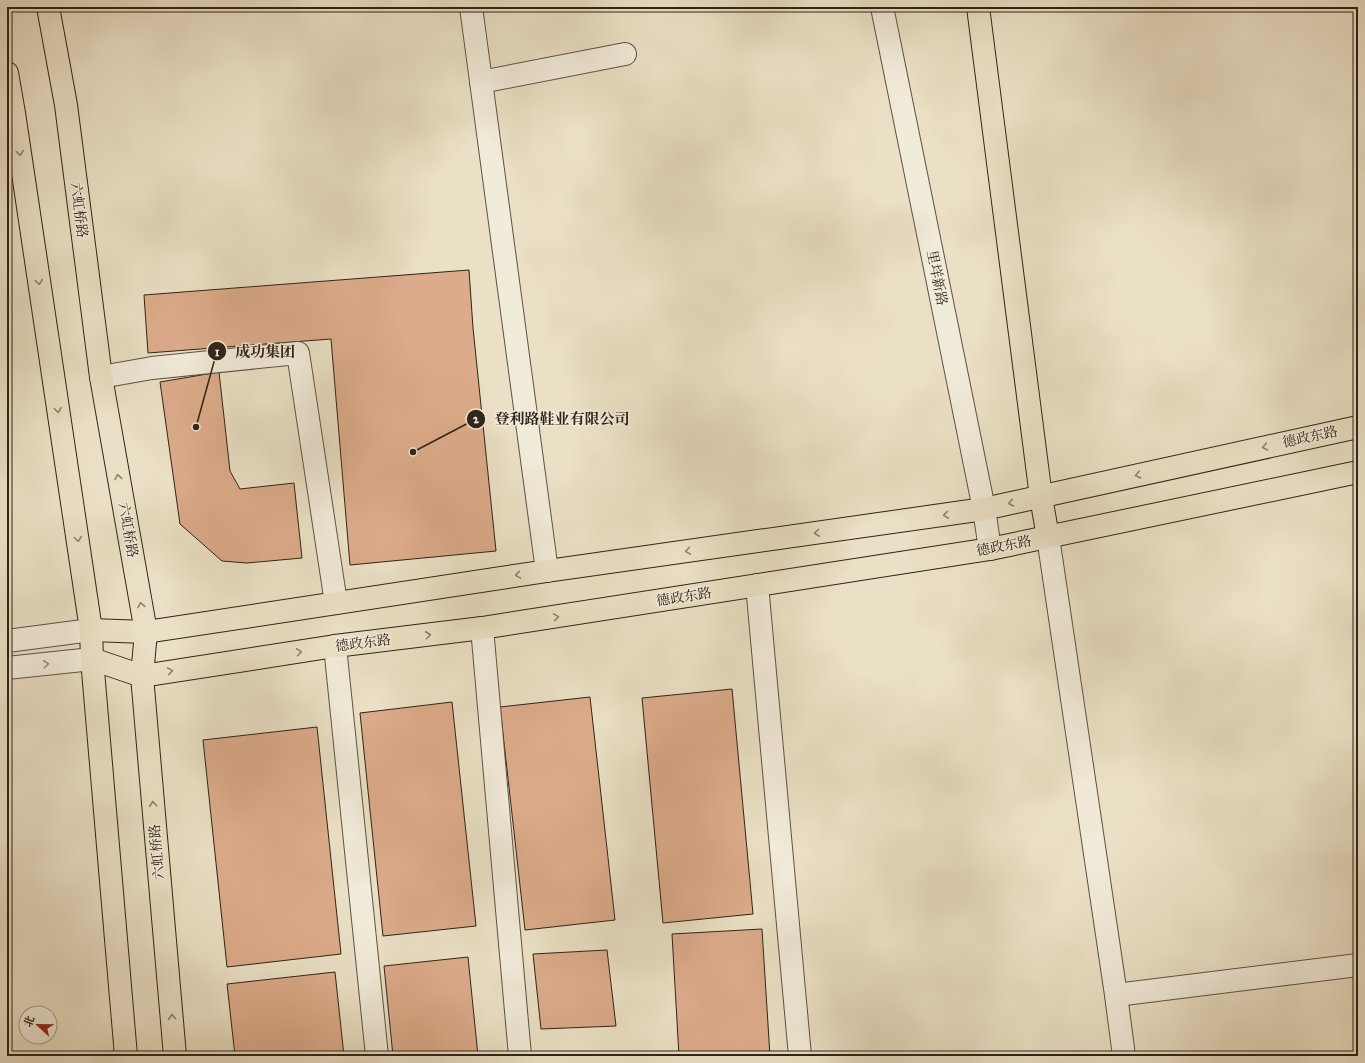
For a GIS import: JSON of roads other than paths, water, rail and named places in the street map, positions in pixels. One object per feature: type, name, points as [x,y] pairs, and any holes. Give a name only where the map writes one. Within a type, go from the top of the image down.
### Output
[{"type":"main road","name":"六虹桥路","points":[[48,7],[66,106],[101,378],[146,632],[142,676],[175,1056]]},
{"type":"main road","points":[[978,7],[1041,497],[1048,537]]},
{"type":"main road","points":[[7,73],[16,121],[91,630],[92,659],[126,1056]]},
{"type":"main road","name":"德政东路","points":[[91,630],[146,632],[547,571],[984,509],[1358,427]]},
{"type":"main road","name":"德政东路","points":[[92,659],[142,676],[335,646],[482,628],[990,549],[1358,472]]},
{"type":"street","points":[[471,7],[547,571]]},
{"type":"street","name":"里垟新路","points":[[882,7],[984,509],[990,549]]},
{"type":"street","points":[[481,82],[625,54]]},
{"type":"street","points":[[101,378],[152,368],[298,353],[336,603]]},
{"type":"street","points":[[1048,537],[1124,1056]]},
{"type":"street","points":[[757,585],[800,1056]]},
{"type":"street","points":[[482,628],[520,1056]]},
{"type":"street","name":"德政东路","points":[[7,641],[91,630]]},
{"type":"street","points":[[335,646],[377,1056]]},
{"type":"street","name":"德政东路","points":[[7,668],[92,659]]},
{"type":"street","points":[[1116,995],[1358,965]]},
{"type":"place","name":"成功集团","points":[[196,427]]},
{"type":"place","name":"登利路鞋业有限公司","points":[[413,452]]}]
